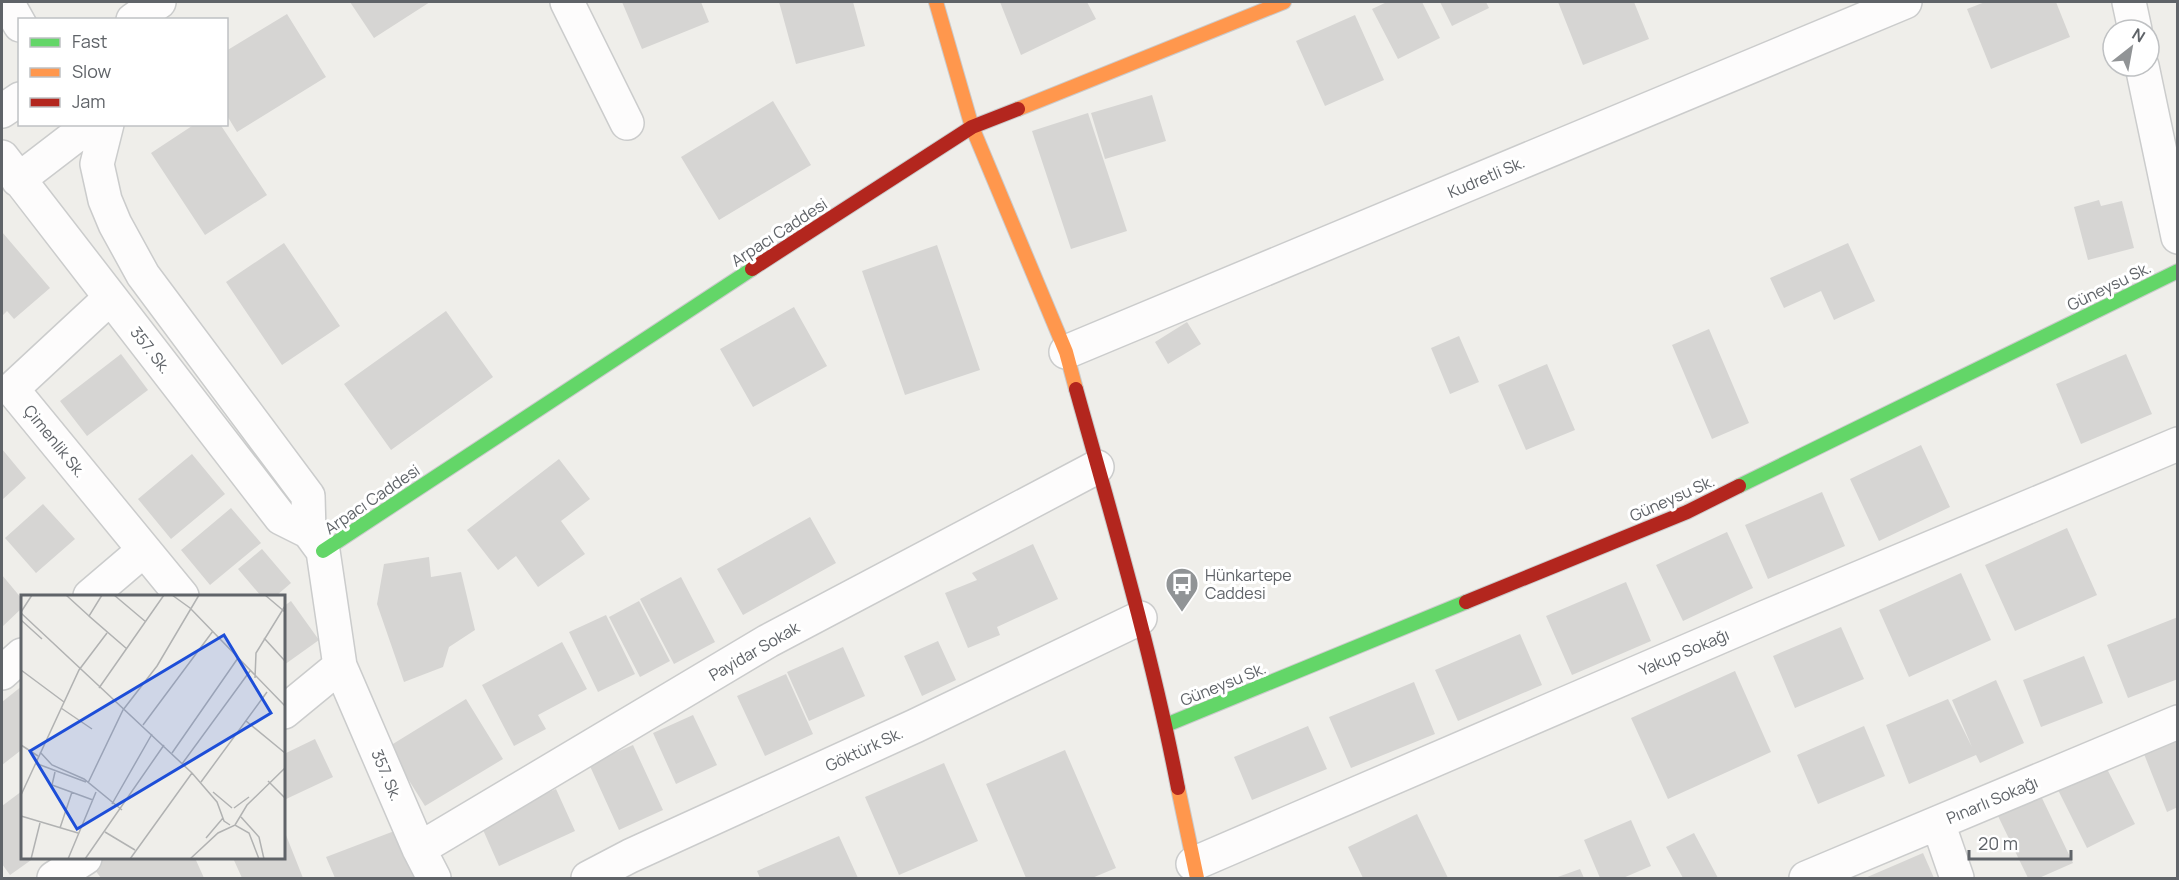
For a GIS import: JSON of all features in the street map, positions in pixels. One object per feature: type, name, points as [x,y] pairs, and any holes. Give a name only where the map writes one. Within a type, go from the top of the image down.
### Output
[{"type":"street","points":[[7,2],[18,21]]},
{"type":"street","points":[[136,18],[159,2]]},
{"type":"street","points":[[567,2],[627,123]]},
{"type":"street","points":[[936,2],[972,127],[1066,352],[1140,618],[1166,725],[1195,871]]},
{"type":"street","name":"Arpacı Caddesi","points":[[316,542],[560,394],[972,127],[1284,2]]},
{"type":"street","name":"Kudretli Sk.","points":[[1066,352],[1905,2]]},
{"type":"street","points":[[2129,2],[2132,18]]},
{"type":"street","points":[[2145,78],[2178,237]]},
{"type":"street","points":[[2,111],[18,100]]},
{"type":"street","points":[[10,168],[87,126]]},
{"type":"street","name":"357. Sk.","points":[[106,126],[97,164],[105,200],[115,224],[143,275],[308,496],[340,666],[434,879]]},
{"type":"street","name":"357. Sk.","points":[[10,168],[281,518],[316,542]]},
{"type":"street","name":"Güneysu Sk.","points":[[1166,725],[1686,512],[2178,271]]},
{"type":"street","name":"Çimenlik Sk.","points":[[110,298],[12,389],[180,595]]},
{"type":"street","name":"Yakup Sokağı","points":[[1195,871],[1766,616],[2178,444]]},
{"type":"street","name":"Payidar Sokak","points":[[419,849],[768,641],[1097,467]]},
{"type":"street","points":[[92,595],[144,550]]},
{"type":"street","name":"Göktürk Sk.","points":[[588,879],[630,856],[905,730],[1140,618]]},
{"type":"street","points":[[2,673],[21,656]]},
{"type":"street","points":[[285,711],[340,666]]},
{"type":"street","name":"Pınarlı Sokağı","points":[[1806,879],[2178,722]]},
{"type":"street","points":[[1938,823],[1957,879]]},
{"type":"street","points":[[54,879],[84,859]]},
{"type":"building","points":[[350,2],[430,2],[374,38]]},
{"type":"building","points":[[622,2],[701,2],[709,22],[642,49]]},
{"type":"building","points":[[779,2],[853,2],[865,46],[796,64]]},
{"type":"building","points":[[1000,2],[1087,2],[1096,19],[1021,55]]},
{"type":"building","points":[[1387,2],[1422,2],[1440,38],[1398,59],[1372,9]]},
{"type":"building","points":[[1440,2],[1486,2],[1489,8],[1452,26]]},
{"type":"building","points":[[1558,2],[1634,2],[1649,39],[1583,65]]},
{"type":"building","points":[[1985,2],[2056,2],[2070,37],[1991,69],[1967,9]]},
{"type":"building","points":[[287,14],[326,77],[237,132],[228,117],[228,50]]},
{"type":"building","points":[[1355,15],[1384,80],[1325,106],[1296,41]]},
{"type":"building","points":[[1152,95],[1166,141],[1105,159],[1091,113]]},
{"type":"building","points":[[773,101],[811,165],[719,220],[681,157]]},
{"type":"building","points":[[1088,113],[1127,231],[1071,249],[1032,131]]},
{"type":"building","points":[[192,126],[221,126],[267,195],[205,235],[151,153]]},
{"type":"building","points":[[2099,200],[2101,206],[2122,201],[2134,248],[2088,260],[2074,207]]},
{"type":"building","points":[[2,232],[50,288],[14,319],[7,311],[2,316]]},
{"type":"building","points":[[284,243],[340,326],[282,365],[226,282]]},
{"type":"building","points":[[1848,243],[1875,301],[1834,320],[1821,291],[1784,308],[1770,278]]},
{"type":"building","points":[[937,245],[980,370],[905,395],[862,271]]},
{"type":"building","points":[[794,307],[827,366],[753,407],[720,349]]},
{"type":"building","points":[[446,311],[493,377],[391,450],[344,384]]},
{"type":"building","points":[[1187,322],[1201,344],[1168,364],[1155,342]]},
{"type":"building","points":[[1709,329],[1749,423],[1712,439],[1672,345]]},
{"type":"building","points":[[1459,336],[1479,382],[1450,394],[1431,348]]},
{"type":"building","points":[[121,354],[148,390],[87,436],[60,401]]},
{"type":"building","points":[[2126,354],[2152,414],[2081,444],[2056,384]]},
{"type":"building","points":[[1547,364],[1575,430],[1526,450],[1498,385]]},
{"type":"building","points":[[1921,445],[1950,507],[1879,541],[1850,479]]},
{"type":"building","points":[[2,449],[26,478],[2,500]]},
{"type":"building","points":[[192,454],[225,494],[171,539],[138,499]]},
{"type":"building","points":[[559,459],[590,499],[561,521],[585,554],[538,587],[516,556],[498,570],[467,530]]},
{"type":"building","points":[[1822,492],[1845,546],[1768,579],[1745,525]]},
{"type":"building","points":[[43,504],[75,539],[36,573],[5,538]]},
{"type":"building","points":[[231,508],[261,543],[210,585],[181,550]]},
{"type":"building","points":[[810,517],[836,563],[743,615],[717,569]]},
{"type":"building","points":[[2067,528],[2097,595],[2015,631],[1985,565]]},
{"type":"building","points":[[1727,532],[1753,588],[1683,621],[1656,565]]},
{"type":"building","points":[[1033,544],[1058,599],[997,627],[1000,635],[968,648],[945,593],[977,580],[972,573]]},
{"type":"building","points":[[262,549],[291,583],[277,595],[260,595],[238,569]]},
{"type":"building","points":[[429,557],[431,577],[461,572],[475,630],[449,647],[443,667],[404,682],[377,604],[384,564]]},
{"type":"building","points":[[1961,573],[1991,640],[1909,677],[1879,610]]},
{"type":"building","points":[[2,575],[21,598],[21,609],[2,627]]},
{"type":"building","points":[[681,577],[715,642],[674,664],[640,599]]},
{"type":"building","points":[[1626,582],[1651,641],[1572,675],[1546,616]]},
{"type":"building","points":[[291,601],[319,640],[285,664],[285,605]]},
{"type":"building","points":[[639,601],[670,661],[640,677],[609,617]]},
{"type":"building","points":[[606,615],[635,674],[598,692],[569,632]]},
{"type":"building","points":[[2178,617],[2178,679],[2128,698],[2107,645]]},
{"type":"building","points":[[1841,627],[1864,679],[1795,708],[1773,656]]},
{"type":"building","points":[[1520,634],[1542,685],[1458,721],[1435,670]]},
{"type":"building","points":[[938,641],[956,680],[922,696],[904,656]]},
{"type":"building","points":[[562,642],[587,689],[538,715],[546,729],[514,746],[482,685]]},
{"type":"building","points":[[843,647],[865,696],[809,721],[787,672]]},
{"type":"building","points":[[2084,656],[2103,703],[2041,727],[2023,680]]},
{"type":"building","points":[[1735,671],[1771,752],[1668,799],[1631,718]]},
{"type":"building","points":[[786,674],[813,734],[765,756],[737,696]]},
{"type":"building","points":[[1996,680],[2024,743],[1980,763],[1976,755],[1909,784],[1886,725],[1948,699],[1972,747],[1952,700]]},
{"type":"building","points":[[1414,682],[1435,734],[1351,768],[1329,717]]},
{"type":"building","points":[[21,687],[21,754],[20,751],[2,765],[2,702]]},
{"type":"building","points":[[466,699],[503,759],[425,806],[388,747]]},
{"type":"building","points":[[693,715],[717,765],[676,784],[653,733]]},
{"type":"building","points":[[1308,726],[1327,769],[1252,800],[1234,757]]},
{"type":"building","points":[[1864,726],[1885,776],[1818,804],[1797,755]]},
{"type":"building","points":[[315,739],[333,777],[285,800],[285,754]]},
{"type":"building","points":[[2178,741],[2178,807],[2167,812],[2144,754]]},
{"type":"building","points":[[633,745],[663,810],[619,830],[589,764]]},
{"type":"building","points":[[1065,750],[1116,868],[1092,878],[1026,878],[986,784]]},
{"type":"building","points":[[944,763],[978,841],[899,875],[865,797]]},
{"type":"building","points":[[2105,765],[2135,824],[2087,848],[2057,788]]},
{"type":"building","points":[[556,789],[575,831],[499,866],[480,823]]},
{"type":"building","points":[[21,792],[21,859],[33,859],[10,875],[2,864],[2,806]]},
{"type":"building","points":[[2041,796],[2073,863],[2039,878],[2028,878],[1998,816]]},
{"type":"building","points":[[1417,814],[1448,878],[1363,878],[1348,847]]},
{"type":"building","points":[[1631,820],[1651,866],[1623,878],[1600,878],[1584,840]]},
{"type":"building","points":[[397,830],[416,878],[335,878],[326,857]]},
{"type":"building","points":[[285,833],[303,878],[242,878],[233,859],[285,859]]},
{"type":"building","points":[[1694,833],[1718,878],[1683,878],[1666,847]]},
{"type":"building","points":[[839,836],[858,878],[760,878],[757,871]]},
{"type":"building","points":[[1923,853],[1934,878],[1865,878]]},
{"type":"building","points":[[102,859],[195,859],[204,878],[101,878],[92,866]]},
{"type":"building","points":[[1580,869],[1584,878],[1555,878]]},
{"type":"traffic: fast","points":[[323,551],[752,269]]},
{"type":"traffic: fast","points":[[1739,486],[2178,271]]},
{"type":"traffic: fast","points":[[1166,725],[1466,602]]},
{"type":"traffic: slow","points":[[936,2],[972,127],[1066,352],[1076,389]]},
{"type":"traffic: slow","points":[[1018,109],[1284,2]]},
{"type":"traffic: slow","points":[[1178,788],[1197,878]]},
{"type":"traffic: jam","points":[[752,269],[972,127],[1018,109]]},
{"type":"traffic: jam","points":[[1076,389],[1144,637],[1178,788]]},
{"type":"traffic: jam","points":[[1466,602],[1687,512],[1739,486]]},
{"type":"place","name":"Hünkartepe Caddesi","points":[[1182,613]]}]
